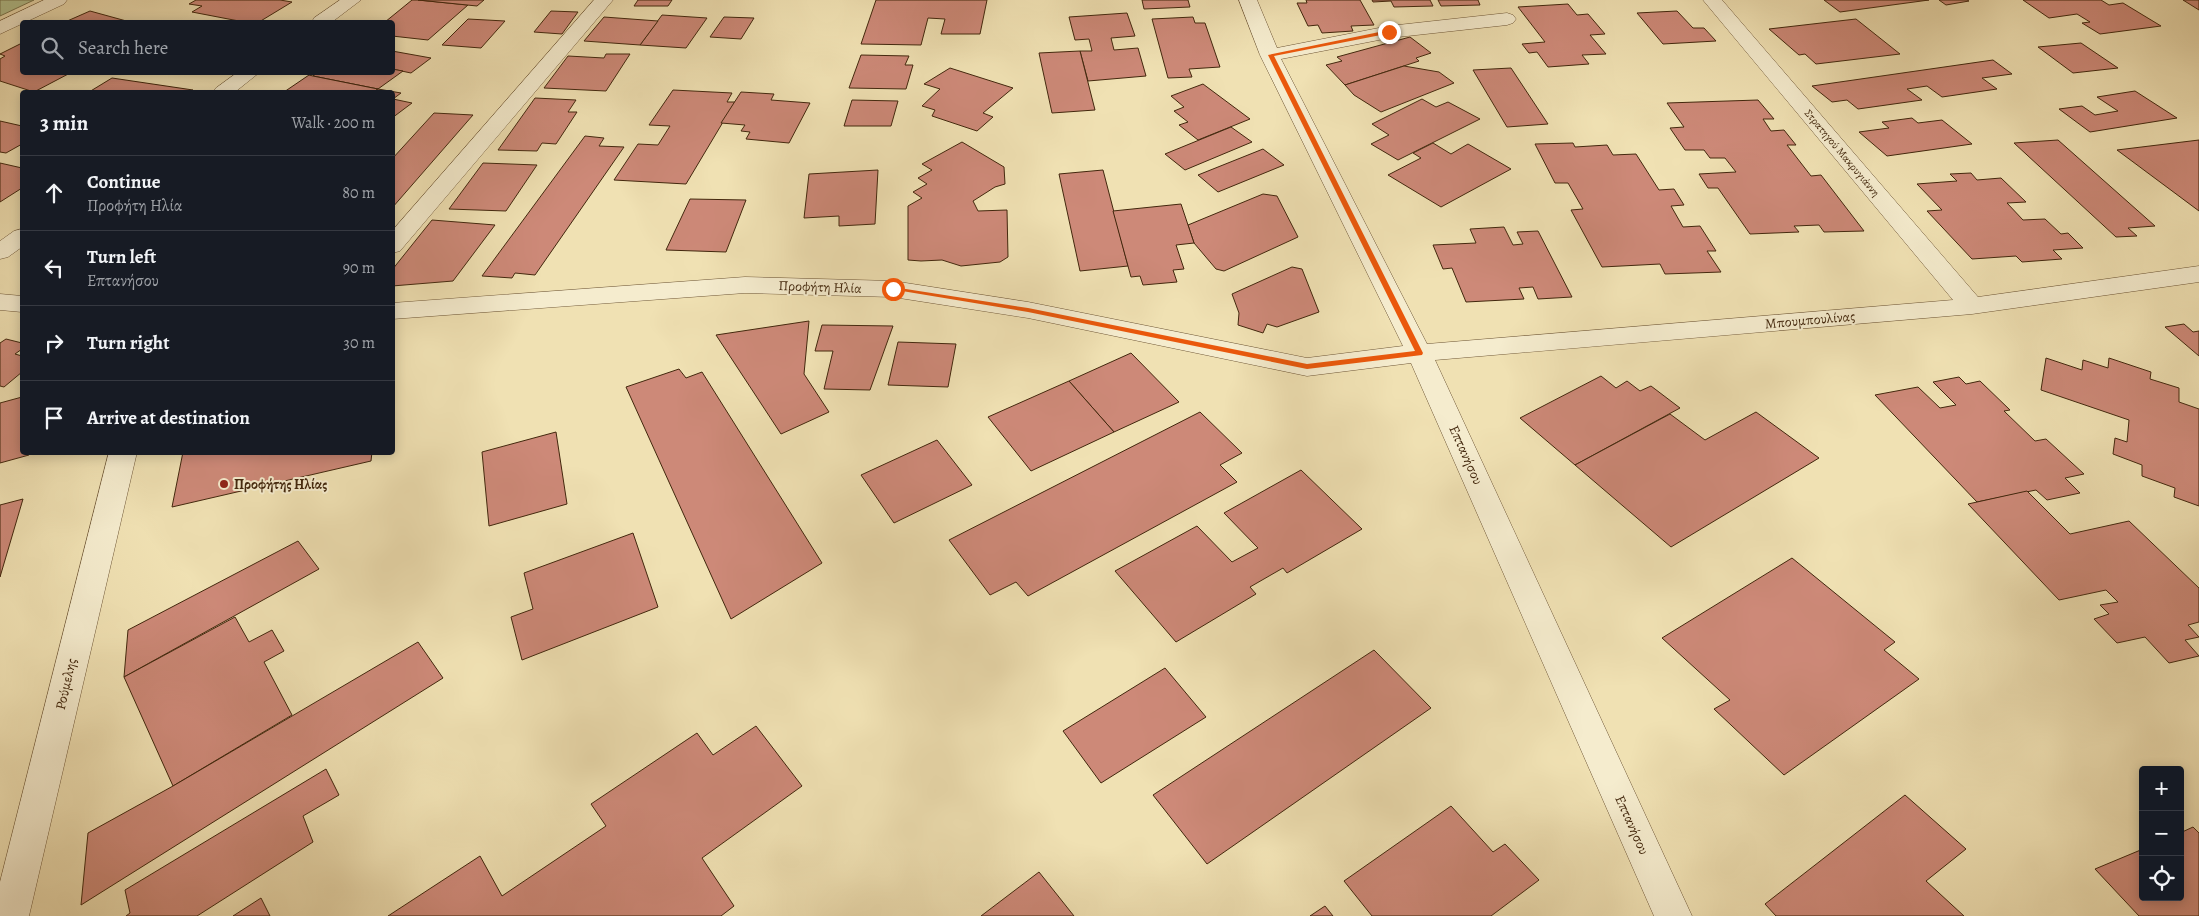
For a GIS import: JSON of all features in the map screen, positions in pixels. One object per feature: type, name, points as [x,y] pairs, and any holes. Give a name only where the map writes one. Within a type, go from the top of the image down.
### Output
[{"type":"street","points":[[0,28],[58,0]]},
{"type":"street","points":[[324,20],[352,0]]},
{"type":"street","points":[[395,243],[604,0]]},
{"type":"street","name":"Επτανήσου","points":[[1248,0],[1270,55],[1420,353],[1673,916]]},
{"type":"street","name":"Στρατηγού Μακρυγιάννη","points":[[1712,0],[1972,306]]},
{"type":"street","points":[[1270,55],[1389,32],[1507,19]]},
{"type":"street","points":[[226,90],[247,75]]},
{"type":"street","points":[[0,252],[20,237]]},
{"type":"street","name":"Μπουμπουλίνας","points":[[1420,353],[1972,306],[2199,274]]},
{"type":"street","name":"Προφήτη Ηλία","points":[[395,311],[745,285],[893,289],[1028,310],[1307,367],[1420,353]]},
{"type":"street","points":[[0,302],[20,304]]},
{"type":"street","name":"Ρούμελης","points":[[10,916],[122,455]]},
{"type":"green space","points":[[0,0],[34,0],[0,16]]},
{"type":"building","points":[[196,0],[280,0],[292,2],[262,20],[234,20],[192,12],[202,6],[189,4]]},
{"type":"building","points":[[412,0],[468,5],[428,40],[395,36],[395,20],[387,20]]},
{"type":"building","points":[[418,0],[484,0],[477,6]]},
{"type":"building","points":[[638,0],[672,0],[668,6],[634,6]]},
{"type":"building","points":[[876,0],[987,0],[980,34],[941,34],[945,19],[928,18],[921,45],[861,44]]},
{"type":"building","points":[[1142,0],[1188,0],[1190,7],[1144,9]]},
{"type":"building","points":[[1306,0],[1360,0],[1374,25],[1351,26],[1353,31],[1322,33],[1318,25],[1308,26],[1297,3],[1307,3]]},
{"type":"building","points":[[1372,0],[1430,0],[1433,6],[1394,7],[1391,1],[1373,2]]},
{"type":"building","points":[[1438,0],[1478,0],[1480,5],[1441,6]]},
{"type":"building","points":[[1824,0],[1929,0],[1840,12]]},
{"type":"building","points":[[1939,0],[1967,0],[1969,1],[1946,5]]},
{"type":"building","points":[[2023,0],[2101,0],[2109,5],[2123,3],[2161,26],[2100,34],[2082,23],[2090,22],[2077,14],[2049,18]]},
{"type":"building","points":[[2183,0],[2199,0],[2199,10]]},
{"type":"building","points":[[1568,4],[1577,15],[1588,14],[1605,34],[1590,35],[1606,54],[1582,55],[1589,64],[1548,67],[1537,52],[1529,53],[1522,44],[1545,42],[1518,7]]},
{"type":"building","points":[[90,11],[123,20],[70,20]]},
{"type":"building","points":[[551,11],[578,12],[562,34],[534,32]]},
{"type":"building","points":[[1677,11],[1693,28],[1704,28],[1716,41],[1663,44],[1637,13]]},
{"type":"building","points":[[1127,13],[1135,36],[1111,38],[1114,50],[1138,48],[1146,76],[1088,81],[1080,51],[1092,51],[1089,39],[1075,40],[1069,17]]},
{"type":"building","points":[[662,15],[707,18],[686,48],[640,45]]},
{"type":"building","points":[[604,17],[658,21],[640,45],[584,41]]},
{"type":"building","points":[[724,17],[754,18],[741,39],[710,37]]},
{"type":"building","points":[[1193,17],[1195,23],[1205,23],[1220,67],[1189,69],[1192,77],[1168,78],[1152,19]]},
{"type":"building","points":[[468,19],[505,21],[481,48],[442,45]]},
{"type":"building","points":[[1856,19],[1900,54],[1816,64],[1805,54],[1799,55],[1769,29]]},
{"type":"building","points":[[1410,37],[1431,53],[1416,58],[1419,61],[1345,85],[1326,65],[1342,61],[1337,57]]},
{"type":"building","points":[[2081,43],[2118,68],[2073,73],[2038,47]]},
{"type":"building","points":[[20,44],[20,75],[66,75],[38,90],[28,90],[0,81],[0,59],[5,56],[0,54]]},
{"type":"building","points":[[1080,51],[1095,110],[1052,113],[1039,53]]},
{"type":"building","points":[[395,52],[431,58],[411,73],[395,70]]},
{"type":"building","points":[[606,54],[630,54],[606,91],[544,88],[568,56],[604,58]]},
{"type":"building","points":[[861,55],[909,56],[905,65],[913,65],[906,89],[849,88]]},
{"type":"building","points":[[1993,60],[2012,74],[1982,78],[1997,89],[1942,97],[1927,86],[1907,89],[1922,100],[1858,109],[1847,100],[1832,102],[1812,86]]},
{"type":"building","points":[[1404,66],[1439,72],[1454,83],[1381,112],[1354,95],[1345,85]]},
{"type":"building","points":[[950,68],[1013,88],[983,113],[993,117],[977,131],[932,116],[935,110],[922,106],[940,89],[924,84]]},
{"type":"building","points":[[1511,68],[1548,124],[1507,127],[1473,70]]},
{"type":"building","points":[[395,70],[403,71],[378,89],[313,76],[395,75]]},
{"type":"building","points":[[309,75],[378,89],[376,90],[287,90]]},
{"type":"building","points":[[112,78],[193,90],[92,90]]},
{"type":"building","points":[[1203,84],[1250,119],[1198,140],[1179,125],[1188,122],[1174,111],[1184,107],[1171,96]]},
{"type":"building","points":[[673,90],[732,93],[727,102],[735,102],[686,184],[614,180],[638,144],[658,145],[670,126],[649,125]]},
{"type":"building","points":[[2135,91],[2177,118],[2090,132],[2059,109],[2082,106],[2095,115],[2118,111],[2097,97]]},
{"type":"building","points":[[395,92],[401,93],[395,98]]},
{"type":"building","points":[[741,92],[774,94],[771,100],[810,103],[789,143],[746,139],[750,132],[741,131],[745,125],[721,123]]},
{"type":"building","points":[[535,98],[576,100],[568,112],[577,112],[556,144],[542,143],[537,151],[498,150]]},
{"type":"building","points":[[395,99],[412,103],[395,116]]},
{"type":"building","points":[[1422,99],[1436,107],[1448,102],[1480,119],[1398,160],[1371,144],[1389,135],[1372,124]]},
{"type":"building","points":[[852,100],[898,101],[891,126],[844,126]]},
{"type":"building","points":[[1758,100],[1774,119],[1763,119],[1771,131],[1784,130],[1796,145],[1787,145],[1811,176],[1821,175],[1864,231],[1824,232],[1819,225],[1794,226],[1799,232],[1750,234],[1718,188],[1708,188],[1699,174],[1736,172],[1725,158],[1710,158],[1704,150],[1685,150],[1670,128],[1684,127],[1667,103]]},
{"type":"building","points":[[434,113],[473,115],[395,205],[395,156]]},
{"type":"building","points":[[1912,118],[1918,123],[1942,120],[1972,144],[1887,156],[1859,132],[1889,128],[1882,122]]},
{"type":"building","points":[[0,121],[20,126],[20,145],[6,153],[0,152]]},
{"type":"building","points":[[1231,127],[1252,142],[1185,170],[1165,154]]},
{"type":"building","points":[[585,136],[604,138],[599,146],[624,147],[535,275],[515,273],[512,278],[482,276]]},
{"type":"building","points":[[2058,140],[2155,226],[2128,228],[2137,236],[2116,237],[2014,143]]},
{"type":"building","points":[[2199,140],[2199,211],[2117,150]]},
{"type":"building","points":[[962,142],[1004,167],[1005,184],[995,187],[973,201],[978,211],[1007,210],[1008,257],[1000,262],[961,266],[942,260],[908,260],[908,206],[922,198],[913,192],[927,184],[918,178],[932,170],[922,164]]},
{"type":"building","points":[[1433,143],[1451,154],[1468,144],[1511,169],[1441,207],[1388,175],[1421,158],[1413,153]]},
{"type":"building","points":[[1573,143],[1575,147],[1607,145],[1613,155],[1636,154],[1659,190],[1674,189],[1684,205],[1671,206],[1683,227],[1700,226],[1716,251],[1707,251],[1721,272],[1665,274],[1660,264],[1602,267],[1571,210],[1583,209],[1568,183],[1555,183],[1535,144]]},
{"type":"building","points":[[1263,149],[1284,165],[1218,192],[1198,175]]},
{"type":"building","points":[[0,163],[20,168],[20,189],[0,202]]},
{"type":"building","points":[[483,163],[537,165],[506,211],[449,209]]},
{"type":"building","points":[[878,170],[875,224],[839,226],[839,216],[804,218],[809,174]]},
{"type":"building","points":[[1103,170],[1128,266],[1080,271],[1059,174]]},
{"type":"building","points":[[1971,173],[1977,180],[2001,178],[2026,202],[2007,203],[2023,220],[2045,219],[2061,234],[2068,233],[2083,248],[2053,250],[2062,259],[2022,262],[2016,256],[1972,259],[1927,211],[1942,210],[1917,184],[1957,181],[1950,174]]},
{"type":"building","points":[[1263,194],[1277,196],[1298,237],[1224,271],[1216,269],[1194,243],[1188,225]]},
{"type":"building","points":[[690,199],[746,200],[726,252],[666,250]]},
{"type":"building","points":[[1181,204],[1194,243],[1176,245],[1184,269],[1173,270],[1177,282],[1143,285],[1140,276],[1131,277],[1113,211]]},
{"type":"building","points":[[432,220],[495,225],[453,281],[395,286],[395,266]]},
{"type":"building","points":[[1504,227],[1513,245],[1523,244],[1517,232],[1538,231],[1572,297],[1538,299],[1533,287],[1519,288],[1524,299],[1466,302],[1452,268],[1443,269],[1433,245],[1476,243],[1470,229]]},
{"type":"building","points":[[1292,267],[1302,269],[1319,312],[1277,327],[1267,324],[1263,333],[1238,325],[1239,313],[1232,294]]},
{"type":"building","points":[[809,321],[804,374],[829,412],[781,434],[716,335]]},
{"type":"building","points":[[2184,324],[2193,332],[2199,331],[2199,356],[2165,327]]},
{"type":"building","points":[[822,325],[893,326],[870,390],[824,389],[833,351],[815,351]]},
{"type":"building","points":[[6,339],[20,342],[20,350],[15,354],[20,355],[20,374],[4,387],[0,386],[0,343]]},
{"type":"building","points":[[898,342],[956,344],[948,387],[888,385]]},
{"type":"building","points":[[1131,353],[1179,402],[1114,432],[1069,381]]},
{"type":"building","points":[[2046,358],[2082,370],[2083,360],[2108,368],[2109,358],[2151,372],[2150,379],[2179,388],[2179,402],[2199,409],[2199,506],[2174,497],[2175,488],[2142,476],[2142,465],[2113,454],[2115,438],[2127,442],[2129,420],[2041,390]]},
{"type":"building","points":[[679,369],[686,378],[702,372],[822,563],[731,619],[626,387]]},
{"type":"building","points":[[1601,376],[1616,388],[1627,381],[1640,391],[1651,386],[1680,408],[1575,465],[1520,418]]},
{"type":"building","points":[[1959,377],[1966,384],[1980,381],[2010,410],[2004,411],[2035,441],[2046,439],[2084,474],[2065,478],[2080,493],[2047,500],[2036,490],[1977,502],[1875,395],[1918,387],[1940,408],[1956,405],[1933,382]]},
{"type":"building","points":[[1069,381],[1114,432],[1031,471],[988,417]]},
{"type":"building","points":[[20,398],[20,455],[29,455],[0,463],[0,403]]},
{"type":"building","points":[[1200,412],[1242,453],[1220,465],[1237,482],[1028,596],[1016,582],[990,595],[949,540]]},
{"type":"building","points":[[1756,412],[1819,458],[1671,547],[1575,465],[1670,414],[1705,440]]},
{"type":"building","points":[[556,432],[567,504],[489,526],[482,452]]},
{"type":"building","points":[[937,440],[972,485],[894,523],[861,475]]},
{"type":"building","name":"Προφήτης Ηλίας","points":[[182,455],[372,455],[371,461],[172,507]]},
{"type":"building","points":[[1301,470],[1362,529],[1287,573],[1283,568],[1250,587],[1256,594],[1176,642],[1115,571],[1197,526],[1232,562],[1258,548],[1224,513]]},
{"type":"building","points":[[2027,491],[2070,534],[2129,521],[2199,588],[2199,622],[2188,625],[2199,637],[2185,640],[2199,656],[2169,663],[2145,637],[2117,643],[2094,619],[2109,614],[2100,605],[2118,602],[2106,590],[2059,600],[1968,504]]},
{"type":"building","points":[[23,499],[0,577],[0,505]]},
{"type":"building","points":[[633,533],[658,607],[522,660],[511,617],[533,609],[524,573]]},
{"type":"building","points":[[298,541],[319,569],[124,677],[128,630]]},
{"type":"building","points":[[1792,558],[1895,642],[1884,650],[1919,679],[1784,775],[1714,709],[1730,700],[1662,638]]},
{"type":"building","points":[[235,617],[249,642],[272,630],[284,651],[264,662],[292,715],[173,786],[124,677]]},
{"type":"building","points":[[418,642],[443,678],[81,905],[88,833],[173,786]]},
{"type":"building","points":[[1374,650],[1431,708],[1207,864],[1153,795]]},
{"type":"building","points":[[1165,668],[1206,717],[1101,783],[1063,731]]},
{"type":"building","points":[[756,726],[802,786],[702,858],[734,906],[721,916],[388,916],[480,856],[502,896],[606,826],[591,804],[697,733],[713,755]]},
{"type":"building","points":[[326,769],[339,795],[303,816],[313,842],[197,916],[126,916],[130,913],[125,890]]},
{"type":"building","points":[[1905,795],[1966,849],[1926,881],[1964,916],[1776,916],[1765,904]]},
{"type":"building","points":[[1451,806],[1493,852],[1505,844],[1539,880],[1491,916],[1372,916],[1344,881]]},
{"type":"building","points":[[2193,827],[2199,833],[2199,916],[2139,916],[2095,869],[2139,851],[2139,901],[2184,901],[2184,831]]},
{"type":"building","points":[[1039,872],[1074,916],[981,916]]},
{"type":"building","points":[[261,898],[270,916],[233,916]]},
{"type":"building","points":[[1325,906],[1333,916],[1310,916]]},
{"type":"place","name":"Προφήτης Ηλίας","points":[[224,484]]},
{"type":"route","points":[[893,289],[1028,310],[1307,367],[1420,353],[1270,55],[1389,32]]}]
